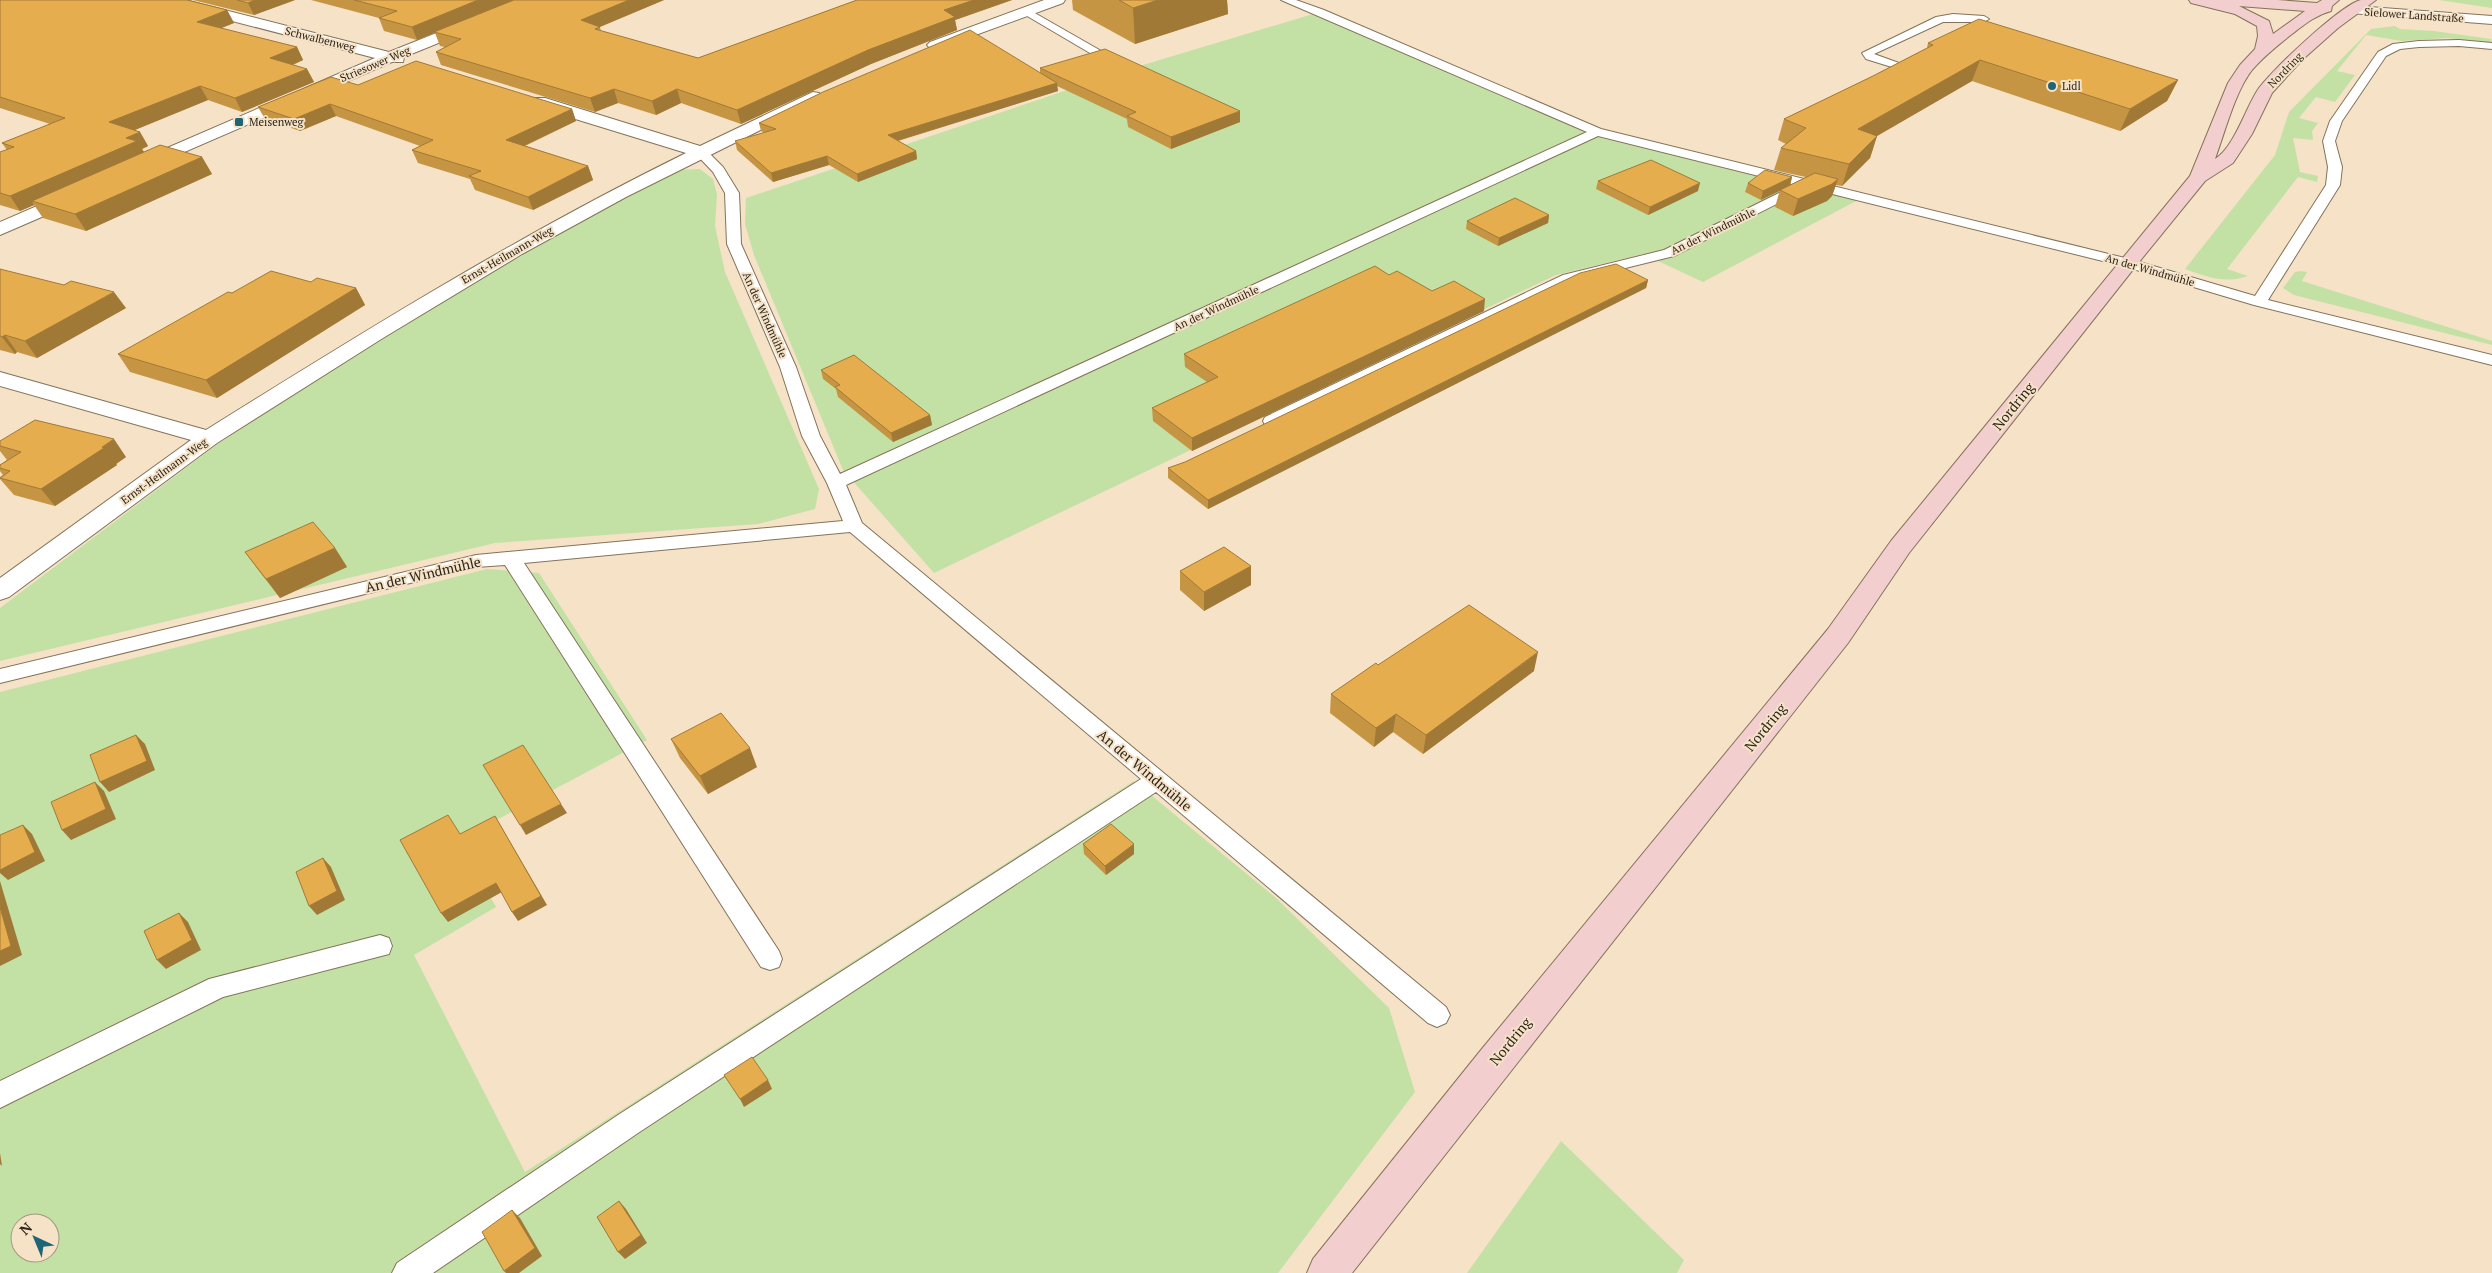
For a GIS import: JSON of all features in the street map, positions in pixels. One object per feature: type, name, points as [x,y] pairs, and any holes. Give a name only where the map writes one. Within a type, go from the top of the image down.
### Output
[{"type":"main road","points":[[2196,0],[2254,16],[2264,24],[2266,36],[2263,50]]},
{"type":"main road","name":"Sielower Landstraße","points":[[2217,0],[2362,5]]},
{"type":"main road","name":"Nordring","points":[[2199,177],[2236,83],[2263,50],[2326,4]]},
{"type":"main road","name":"Nordring","points":[[1328,1273],[1494,1062],[1838,636],[1900,547],[2128,263],[2199,177],[2227,158],[2243,134],[2265,91],[2296,57],[2362,5]]},
{"type":"street","name":"Schwalbenweg","points":[[168,0],[420,66]]},
{"type":"street","name":"Striesower Weg","points":[[124,173],[391,57],[532,0]]},
{"type":"street","points":[[917,52],[1058,0]]},
{"type":"street","points":[[2411,0],[2492,20]]},
{"type":"street","name":"Sielower Landstraße","points":[[2362,5],[2492,20]]},
{"type":"street","name":"Ernst-Heilmann-Weg","points":[[0,591],[210,438],[375,333],[515,250],[700,152],[834,88]]},
{"type":"street","points":[[524,98],[700,152]]},
{"type":"street","points":[[0,229],[89,189]]},
{"type":"street","points":[[0,379],[210,438]]},
{"type":"lane","name":"An der Windmühle","points":[[1286,0],[1320,12],[1597,132],[2128,263],[2259,302],[2492,360]]},
{"type":"lane","points":[[1026,12],[1099,54]]},
{"type":"lane","points":[[1895,65],[1870,57],[1868,54],[1940,19],[1953,17],[1984,19]]},
{"type":"lane","points":[[2259,302],[2333,185],[2335,167],[2329,141],[2336,121],[2382,54],[2397,46],[2418,44],[2459,43],[2492,46]]},
{"type":"lane","name":"An der Windmühle","points":[[836,483],[1597,132]]},
{"type":"lane","name":"An der Windmühle","points":[[700,152],[718,170],[732,193],[734,244],[788,367],[811,436],[836,483],[854,526],[1437,1015]]},
{"type":"lane","name":"An der Windmühle","points":[[1258,427],[1568,278],[1669,253],[1807,184]]},
{"type":"lane","name":"An der Windmühle","points":[[0,676],[476,560],[854,526]]},
{"type":"lane","points":[[510,557],[770,959]]},
{"type":"lane","points":[[407,1273],[628,1124],[1157,780]]},
{"type":"lane","points":[[0,1095],[218,987],[380,946]]},
{"type":"green space","points":[[2439,0],[2492,0],[2492,8]]},
{"type":"green space","points":[[1313,14],[1597,137],[1858,200],[1703,282],[1643,254],[1556,275],[934,573],[843,470],[754,255],[745,224],[746,198],[1133,68]]},
{"type":"green space","points":[[2395,26],[2400,29],[2434,31],[2491,39],[2492,43],[2447,38],[2402,41],[2366,35],[2337,71],[2355,75],[2335,102],[2316,97],[2299,118],[2318,123],[2312,131],[2313,140],[2293,138],[2300,172],[2318,176],[2317,182],[2298,177],[2227,269],[2248,276],[2224,279],[2209,277],[2185,269],[2275,155],[2289,112],[2371,29]]},
{"type":"green space","points":[[700,169],[713,179],[717,195],[715,226],[725,272],[819,489],[815,509],[758,524],[495,543],[0,661],[0,608],[219,443],[382,338],[522,254],[673,170]]},
{"type":"green space","points":[[2295,272],[2307,272],[2302,281],[2492,341],[2492,345],[2294,295],[2283,288]]},
{"type":"green space","points":[[487,569],[539,573],[647,740],[459,840],[496,907],[414,955],[525,1172],[1134,781],[1276,898],[1389,1008],[1415,1092],[1278,1273],[0,1273],[0,692]]},
{"type":"green space","points":[[1561,1141],[1684,1260],[1677,1273],[1467,1273]]},
{"type":"building","points":[[0,0],[187,0],[227,10],[197,22],[297,47],[270,58],[307,69],[235,98],[200,86],[109,122],[140,132],[126,138],[137,141],[10,196],[0,193],[0,152],[14,147],[2,143],[65,118],[0,97]]},
{"type":"building","points":[[237,0],[255,0],[248,3]]},
{"type":"building","points":[[354,0],[478,0],[412,27],[379,18],[397,11]]},
{"type":"building","points":[[514,0],[629,0],[581,20],[600,27],[595,29],[698,58],[857,0],[974,0],[944,10],[955,17],[868,50],[737,110],[677,89],[652,101],[614,89],[590,98],[436,52],[461,39],[434,32]]},
{"type":"building","points":[[1119,0],[1158,0],[1133,8]]},
{"type":"building","points":[[1979,19],[2178,80],[2130,109],[1980,60],[1858,129],[1877,136],[1849,164],[1781,148],[1806,128],[1784,119],[1873,76],[1933,45],[1928,43]]},
{"type":"building","points":[[970,30],[1057,83],[888,135],[916,151],[857,174],[827,156],[771,173],[735,141],[776,129],[759,123],[823,92]]},
{"type":"building","points":[[1105,49],[1240,111],[1171,137],[1127,116],[1136,112],[1040,68]]},
{"type":"building","points":[[416,61],[572,109],[506,140],[588,166],[528,197],[469,176],[481,171],[412,150],[433,140],[330,104],[294,119],[258,107],[331,77],[358,85]]},
{"type":"building","points":[[160,145],[202,157],[75,214],[32,201]]},
{"type":"building","points":[[1651,160],[1700,183],[1650,207],[1598,181]]},
{"type":"building","points":[[1765,170],[1792,177],[1763,191],[1748,183]]},
{"type":"building","points":[[1815,173],[1838,179],[1832,184],[1798,199],[1780,190]]},
{"type":"building","points":[[1515,198],[1549,215],[1499,238],[1467,221]]},
{"type":"building","points":[[1616,264],[1648,280],[1208,500],[1168,468],[1185,462],[1580,273]]},
{"type":"building","points":[[1375,266],[1389,275],[1397,271],[1432,291],[1454,281],[1485,299],[1192,438],[1152,408],[1218,377],[1184,354]]},
{"type":"building","points":[[0,269],[64,285],[71,281],[114,292],[25,341],[5,335],[2,337],[0,336]]},
{"type":"building","points":[[271,271],[311,282],[317,278],[356,288],[206,380],[118,354],[228,292],[232,293]]},
{"type":"building","points":[[854,355],[930,415],[891,433],[835,387],[840,385],[821,370]]},
{"type":"building","points":[[35,420],[114,439],[102,447],[104,448],[41,489],[0,478],[10,471],[0,468],[0,465],[21,452],[0,446],[0,441]]},
{"type":"building","points":[[313,522],[335,548],[266,579],[245,552]]},
{"type":"building","points":[[1224,547],[1251,566],[1204,592],[1180,571]]},
{"type":"building","points":[[1469,605],[1538,652],[1426,735],[1396,714],[1376,728],[1331,694],[1376,663],[1378,665]]},
{"type":"building","points":[[721,713],[750,748],[700,776],[671,739]]},
{"type":"building","points":[[136,735],[147,761],[100,782],[90,755]]},
{"type":"building","points":[[523,745],[561,804],[520,825],[483,765]]},
{"type":"building","points":[[95,782],[106,809],[62,830],[51,802]]},
{"type":"building","points":[[448,815],[460,834],[495,816],[541,896],[512,912],[496,883],[441,913],[400,840]]},
{"type":"building","points":[[1111,824],[1134,844],[1105,866],[1083,844]]},
{"type":"building","points":[[23,825],[35,852],[0,870],[0,835]]},
{"type":"building","points":[[323,858],[337,891],[309,906],[296,872]]},
{"type":"building","points":[[0,907],[11,946],[0,951]]},
{"type":"building","points":[[179,913],[192,940],[157,960],[144,931]]},
{"type":"building","points":[[752,1057],[768,1080],[740,1099],[724,1075]]},
{"type":"building","points":[[619,1201],[641,1235],[618,1252],[597,1217]]},
{"type":"building","points":[[512,1210],[535,1248],[504,1271],[482,1232]]},
{"type":"place","name":"Lidl","points":[[2052,86]]},
{"type":"place","name":"Meisenweg","points":[[239,122]]}]
